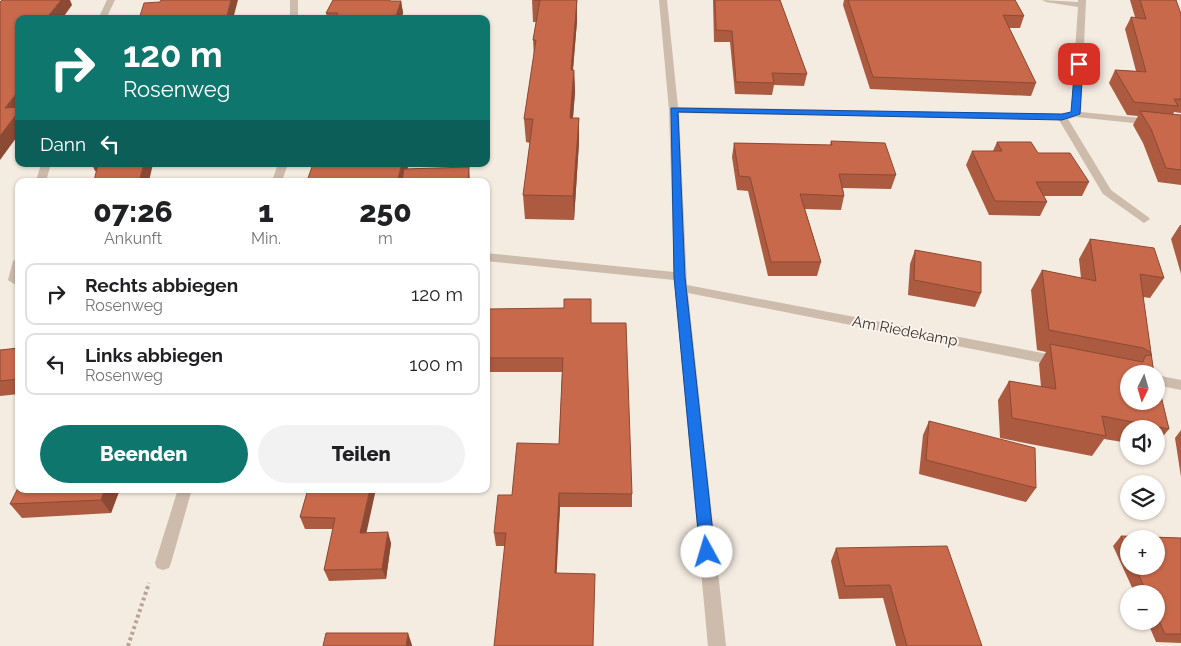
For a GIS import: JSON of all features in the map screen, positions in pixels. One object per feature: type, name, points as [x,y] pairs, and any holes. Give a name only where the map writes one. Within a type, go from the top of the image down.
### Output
[{"type":"street","points":[[104,15],[111,0]]},
{"type":"street","points":[[294,0],[294,15]]},
{"type":"street","points":[[663,0],[674,110],[680,282],[717,646]]},
{"type":"street","points":[[1046,0],[1082,3],[1076,114]]},
{"type":"street","points":[[674,110],[1062,117],[1076,114],[1181,125]]},
{"type":"street","points":[[1062,117],[1107,192],[1144,219]]},
{"type":"street","name":"Am Riedekamp","points":[[490,258],[680,282],[1070,363]]},
{"type":"street","points":[[0,281],[15,279]]},
{"type":"street","points":[[1165,382],[1181,385]]},
{"type":"street","points":[[163,563],[184,493]]},
{"type":"path","points":[[128,646],[153,572],[163,563]]},
{"type":"building","points":[[2,0],[61,0],[49,15],[15,15],[15,95],[5,108],[15,107],[15,116],[0,136],[0,2]]},
{"type":"building","points":[[161,0],[231,0],[227,15],[140,15],[144,3],[160,2]]},
{"type":"building","points":[[333,0],[401,1],[396,15],[337,15],[338,13],[326,13]]},
{"type":"building","points":[[540,0],[577,0],[571,70],[574,70],[570,118],[579,118],[573,196],[523,195],[533,119],[524,119],[536,40],[533,40]]},
{"type":"building","points":[[715,0],[780,0],[807,74],[772,73],[774,83],[736,82],[732,31],[716,30]]},
{"type":"building","points":[[848,0],[1015,0],[1024,16],[1003,15],[1036,83],[873,77]]},
{"type":"building","points":[[1140,0],[1176,0],[1181,14],[1181,99],[1174,99],[1178,106],[1134,102],[1115,70],[1146,72],[1131,17],[1146,19]]},
{"type":"building","points":[[1140,111],[1181,115],[1181,170],[1166,168],[1151,129]]},
{"type":"building","points":[[831,141],[885,143],[896,175],[839,174],[844,196],[800,194],[821,262],[771,262],[750,177],[739,176],[734,143],[832,145]]},
{"type":"building","points":[[997,142],[1031,142],[1038,153],[1070,153],[1089,182],[1036,182],[1047,202],[995,201],[972,151],[1002,151]]},
{"type":"building","points":[[97,167],[143,167],[140,178],[95,178]]},
{"type":"building","points":[[312,167],[401,167],[398,178],[308,178]]},
{"type":"building","points":[[469,167],[468,178],[402,178],[404,169]]},
{"type":"building","points":[[1090,239],[1154,248],[1164,278],[1140,274],[1153,365],[1120,365],[1120,410],[1164,410],[1169,429],[1165,428],[1165,420],[1123,420],[1102,416],[1106,436],[1012,418],[1009,381],[1056,389],[1050,344],[1143,362],[1145,356],[1151,355],[1150,352],[1143,348],[1049,330],[1042,270],[1096,281]]},
{"type":"building","points":[[915,250],[981,262],[981,293],[914,280]]},
{"type":"building","points":[[564,299],[591,299],[591,323],[626,323],[632,494],[559,493],[555,573],[595,574],[593,646],[494,646],[506,533],[494,533],[498,495],[512,495],[517,443],[559,444],[563,358],[490,358],[490,309],[564,308]]},
{"type":"building","points":[[15,348],[15,379],[0,381],[0,350]]},
{"type":"building","points":[[929,421],[1035,448],[1036,488],[926,460]]},
{"type":"building","points":[[16,493],[104,493],[101,500],[10,504]]},
{"type":"building","points":[[307,493],[369,493],[360,533],[388,532],[382,569],[324,570],[335,518],[300,517]]},
{"type":"building","points":[[1165,537],[1181,538],[1181,634],[1165,634],[1163,630],[1165,630],[1165,585],[1143,585],[1139,575],[1165,575]]},
{"type":"building","points":[[947,546],[982,646],[907,646],[890,585],[845,586],[836,548]]},
{"type":"building","points":[[326,633],[408,633],[406,646],[323,646]]},
{"type":"route","points":[[707,552],[680,277],[674,110],[1062,117],[1076,114],[1079,64]]}]
